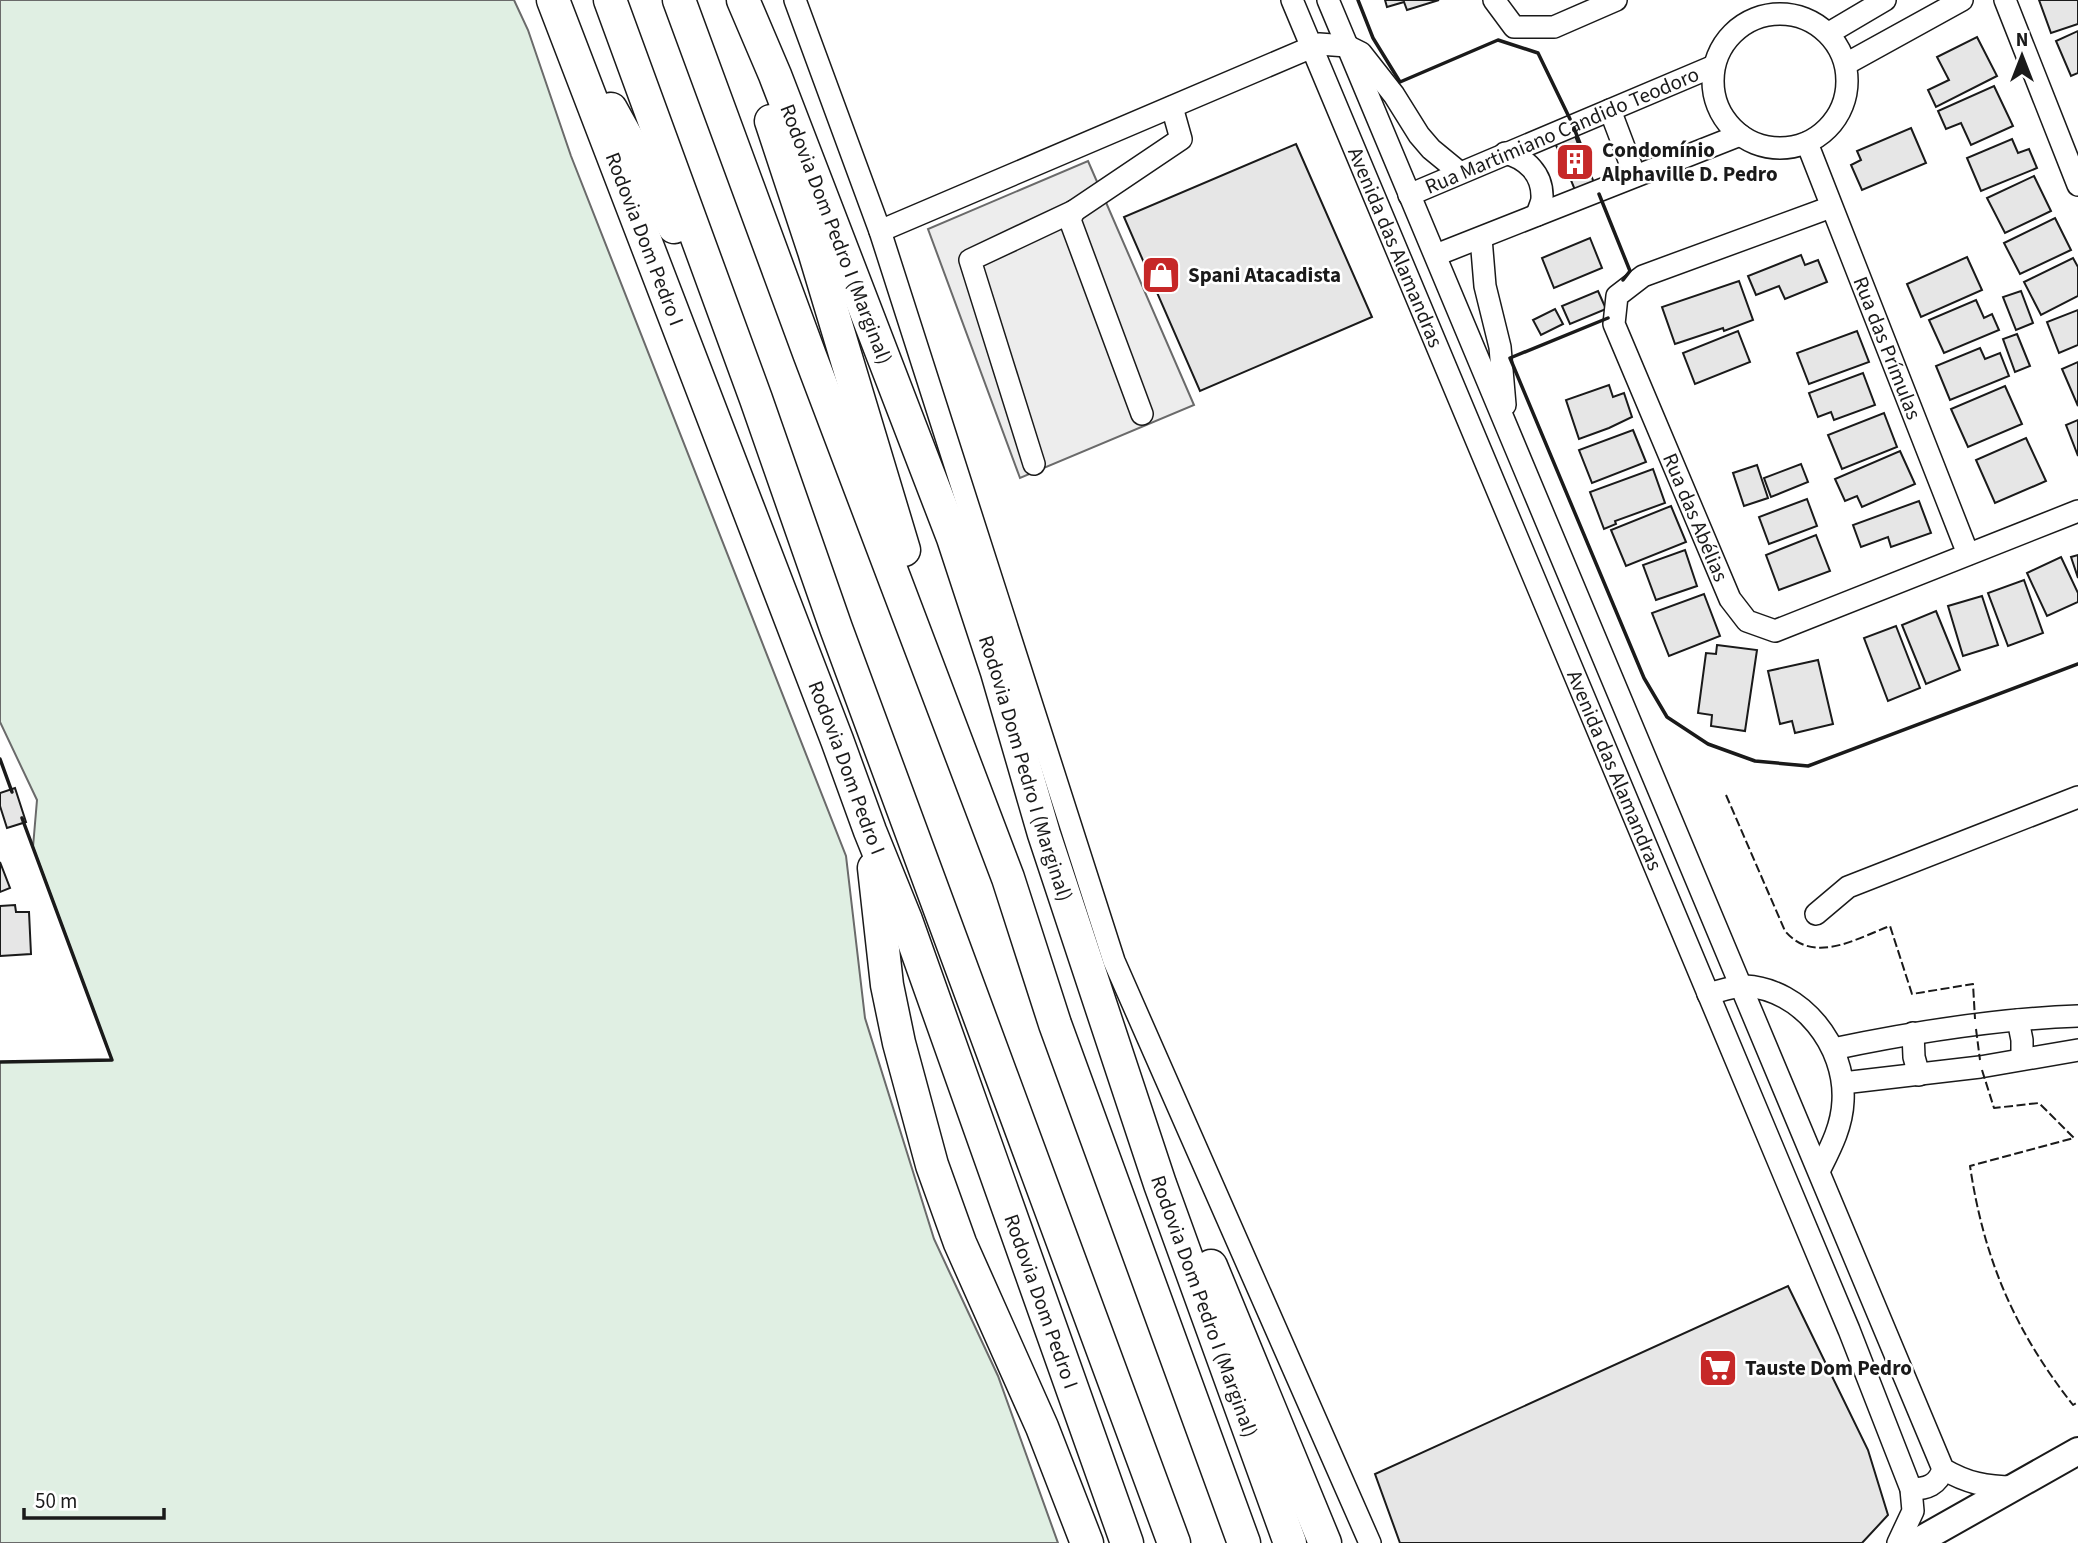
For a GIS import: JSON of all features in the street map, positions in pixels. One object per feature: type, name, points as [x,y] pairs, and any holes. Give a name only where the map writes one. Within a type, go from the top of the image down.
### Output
[{"type":"highway","name":"Rodovia Dom Pedro I","points":[[610,0],[756,398],[836,628],[1174,1543]]},
{"type":"highway","points":[[679,0],[809,353],[1008,877],[1055,1024],[1244,1543]]},
{"type":"highway","points":[[731,0],[814,251],[981,806]]},
{"type":"highway","name":"Rodovia Dom Pedro I (Marginal)","points":[[743,0],[780,88],[953,538],[997,672],[1044,834],[1165,1197],[1290,1543]]},
{"type":"highway","name":"Rodovia Dom Pedro I","points":[[556,8],[906,920],[1127,1543]]},
{"type":"highway","points":[[556,8],[650,179],[756,398]]},
{"type":"highway","points":[[870,831],[887,985],[899,1043],[932,1165],[960,1243],[1042,1427],[1087,1543]]},
{"type":"highway","points":[[1115,1046],[1183,1197],[1325,1543]]},
{"type":"main road","points":[[1934,1539],[2078,1451]]},
{"type":"street","points":[[795,0],[880,231],[1114,961],[1370,1543]]},
{"type":"street","name":"Avenida das Alamandras","points":[[1292,0],[1849,1330],[1911,1489],[1913,1511],[1898,1543]]},
{"type":"street","name":"Avenida das Alamandras","points":[[1328,0],[1943,1469]]},
{"type":"street","points":[[1494,0],[1514,27],[1554,27],[1616,0]]},
{"type":"street","points":[[1829,33],[1885,0]]},
{"type":"street","points":[[1846,64],[1962,0]]},
{"type":"street","points":[[2006,0],[2078,185]]},
{"type":"street","points":[[1752,9],[1795,15],[1814,22],[1829,33],[1840,48],[1846,64],[1848,83],[1841,110],[1823,133],[1807,143],[1784,148],[1761,145],[1740,135],[1726,121],[1716,104],[1712,85],[1714,66],[1722,45],[1752,9]]},
{"type":"street","points":[[880,231],[1311,47],[1329,43],[1347,46],[1361,53],[1394,95],[1419,135],[1459,172]]},
{"type":"street","name":"Rua Martimiano Candido Teodoro","points":[[1409,195],[1714,66]]},
{"type":"street","points":[[1034,464],[970,260],[1074,211],[1181,139],[1172,107]]},
{"type":"street","points":[[1610,110],[1635,176]]},
{"type":"street","points":[[1436,256],[1740,135]]},
{"type":"street","name":"Rua das Prímulas","points":[[1807,143],[1968,554]]},
{"type":"street","points":[[1505,153],[1518,156],[1531,165],[1542,198],[1537,215]]},
{"type":"street","name":"Rua das Abélias","points":[[1831,207],[1643,276],[1617,296],[1614,324],[1730,599],[1747,621],[1775,631],[2078,511]]},
{"type":"street","points":[[1074,211],[1070,220],[1142,414]]},
{"type":"street","points":[[1480,238],[1485,286],[1500,347],[1507,425]]},
{"type":"street","points":[[1526,560],[1545,560],[1558,548]]},
{"type":"street","points":[[1816,914],[1848,887],[2078,797]]},
{"type":"street","points":[[1708,995],[1741,986],[1758,988],[1789,1000],[1815,1021],[1833,1049],[1843,1083],[1841,1119],[1819,1171]]},
{"type":"street","points":[[1833,1049],[1913,1033],[2018,1020],[2078,1016]]},
{"type":"street","points":[[2018,1020],[2022,1059]]},
{"type":"street","points":[[1913,1033],[1914,1057],[1919,1075]]},
{"type":"street","points":[[1843,1083],[1919,1075],[2078,1050]]},
{"type":"street","points":[[1911,1489],[1924,1489],[1932,1485],[1943,1469],[1965,1482],[1988,1487],[2016,1487]]},
{"type":"green space","points":[[0,0],[514,0],[528,30],[571,156],[846,856],[865,1018],[934,1239],[998,1376],[1058,1543],[0,1543],[0,1062],[112,1060],[33,847],[37,800],[0,722]]},
{"type":"shaded area","points":[[1088,161],[1194,405],[1020,478],[928,229]]},
{"type":"building","points":[[1385,0],[1439,0],[1407,10],[1404,2],[1387,7]]},
{"type":"building","points":[[2039,0],[2078,0],[2078,24],[2051,33]]},
{"type":"building","points":[[2078,31],[2078,73],[2071,76],[2056,41]]},
{"type":"building","points":[[1977,37],[1997,76],[1936,107],[1928,90],[1949,80],[1937,57]]},
{"type":"building","points":[[1994,86],[2013,126],[1971,145],[1961,123],[1946,129],[1938,111]]},
{"type":"building","name":"Condomínio Alphaville D. Pedro","points":[[1572,128],[1581,152],[1577,153],[1583,167],[1587,165],[1596,188],[1577,195],[1568,173],[1572,172],[1566,158],[1562,159],[1552,136]]},
{"type":"building","points":[[1911,128],[1926,163],[1862,190],[1851,165],[1861,160],[1857,151]]},
{"type":"building","points":[[2012,139],[2018,153],[2029,149],[2037,168],[1981,191],[1967,158]]},
{"type":"building","points":[[1296,144],[1372,317],[1200,391],[1124,217]]},
{"type":"building","points":[[2034,176],[2051,211],[2005,233],[1987,198]]},
{"type":"building","points":[[2055,218],[2071,250],[2020,274],[2004,243]]},
{"type":"building","points":[[1590,238],[1602,268],[1554,288],[1542,258]]},
{"type":"building","points":[[1801,255],[1805,265],[1818,260],[1827,282],[1785,299],[1779,286],[1756,295],[1748,276]]},
{"type":"building","points":[[1967,257],[1982,290],[1921,317],[1907,284]]},
{"type":"building","points":[[2073,258],[2078,267],[2078,296],[2041,315],[2024,282]]},
{"type":"building","points":[[1739,281],[1753,320],[1675,344],[1662,307]]},
{"type":"building","points":[[1598,291],[1606,309],[1570,324],[1562,306]]},
{"type":"building","points":[[2021,291],[2033,323],[2016,330],[2003,297]]},
{"type":"building","points":[[1976,300],[1984,318],[1992,314],[1999,330],[1944,353],[1929,320]]},
{"type":"building","points":[[1555,309],[1563,324],[1541,335],[1533,320]]},
{"type":"building","points":[[2078,310],[2078,345],[2059,353],[2047,322]]},
{"type":"building","points":[[1738,331],[1750,362],[1695,384],[1683,353]]},
{"type":"building","points":[[1857,331],[1869,362],[1809,384],[1797,353]]},
{"type":"building","points":[[2017,334],[2030,366],[2015,372],[2003,339]]},
{"type":"building","points":[[1980,348],[1985,359],[2000,353],[2009,376],[1950,400],[1936,366]]},
{"type":"building","points":[[2078,362],[2078,406],[2062,369]]},
{"type":"building","points":[[1863,373],[1875,405],[1834,420],[1831,412],[1818,417],[1809,393]]},
{"type":"building","points":[[1609,385],[1613,397],[1624,393],[1632,417],[1579,439],[1566,400]]},
{"type":"building","points":[[2005,386],[2022,424],[1968,447],[1951,409]]},
{"type":"building","points":[[1884,413],[1897,447],[1842,469],[1828,435]]},
{"type":"building","points":[[2078,420],[2078,456],[2066,425]]},
{"type":"building","points":[[1633,430],[1646,462],[1592,483],[1579,450]]},
{"type":"building","points":[[2026,438],[2046,481],[1995,503],[1976,460]]},
{"type":"building","points":[[1900,451],[1915,484],[1862,507],[1857,496],[1845,501],[1835,479]]},
{"type":"building","points":[[1801,464],[1808,482],[1771,497],[1764,478]]},
{"type":"building","points":[[1757,465],[1768,498],[1744,506],[1733,473]]},
{"type":"building","points":[[1653,469],[1665,503],[1615,521],[1616,524],[1604,529],[1590,492]]},
{"type":"building","points":[[1807,499],[1817,526],[1769,544],[1759,517]]},
{"type":"building","points":[[1919,501],[1931,533],[1891,547],[1888,537],[1861,547],[1853,525]]},
{"type":"building","points":[[1671,506],[1686,542],[1626,566],[1611,530]]},
{"type":"building","points":[[1816,535],[1830,571],[1779,590],[1766,555]]},
{"type":"building","points":[[1685,550],[1697,586],[1656,600],[1643,565]]},
{"type":"building","points":[[2078,555],[2078,578],[2071,557]]},
{"type":"building","points":[[2061,557],[2078,593],[2078,602],[2047,616],[2027,573]]},
{"type":"building","points":[[2024,580],[2043,633],[2008,646],[1988,593]]},
{"type":"building","points":[[1704,594],[1720,636],[1669,656],[1652,613]]},
{"type":"building","points":[[1982,596],[1998,645],[1963,656],[1948,606]]},
{"type":"building","points":[[1936,611],[1960,670],[1926,684],[1902,625]]},
{"type":"building","points":[[1896,626],[1920,688],[1888,701],[1864,638]]},
{"type":"building","points":[[1717,645],[1757,650],[1745,731],[1711,726],[1712,715],[1698,713],[1706,653],[1716,654]]},
{"type":"building","points":[[1818,660],[1833,724],[1795,733],[1792,721],[1780,724],[1768,671]]},
{"type":"building","points":[[15,788],[26,822],[7,828],[0,806],[0,793]]},
{"type":"building","points":[[0,862],[10,888],[0,892]]},
{"type":"building","points":[[15,905],[16,912],[29,912],[31,954],[0,956],[0,906]]},
{"type":"building","name":"Tauste Dom Pedro","points":[[1788,1286],[1868,1450],[1888,1515],[1862,1543],[1400,1543],[1375,1474]]},
{"type":"fence","points":[[1726,795],[1785,931],[1796,941],[1822,948],[1835,946],[1890,926],[1912,994],[1973,984],[1975,1019]]},
{"type":"fence","points":[[1976,1029],[1980,1060]]},
{"type":"fence","points":[[1982,1070],[1994,1108],[2039,1103],[2074,1138],[1970,1166],[1984,1233],[2005,1293],[2034,1350],[2052,1377],[2073,1405],[2078,1402]]},
{"type":"wall","points":[[1358,0],[1373,38],[1400,82],[1498,40],[1538,53],[1570,119]]},
{"type":"wall","points":[[1574,128],[1589,167]]},
{"type":"wall","points":[[1599,194],[1630,271],[1623,280]]},
{"type":"wall","points":[[1608,318],[1510,358],[1644,678],[1667,717],[1708,744],[1755,761],[1808,766],[2078,664]]},
{"type":"wall","points":[[0,759],[12,792]]},
{"type":"wall","points":[[0,1062],[112,1060],[22,818]]},
{"type":"place","name":"Condomínio Alphaville D. Pedro","points":[[1575,162]]},
{"type":"place","name":"Spani Atacadista","points":[[1161,275]]},
{"type":"place","name":"Tauste Dom Pedro","points":[[1718,1368]]}]
